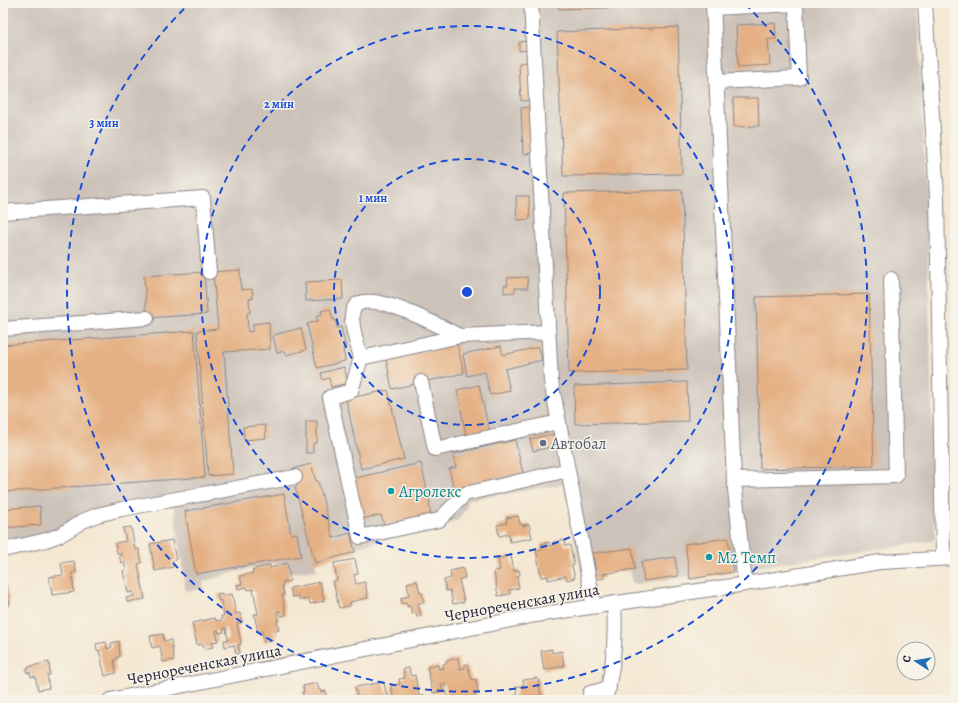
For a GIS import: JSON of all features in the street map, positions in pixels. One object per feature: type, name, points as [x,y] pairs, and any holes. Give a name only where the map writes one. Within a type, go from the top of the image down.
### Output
[{"type":"street","points":[[531,3],[551,381],[594,606]]},
{"type":"street","points":[[926,3],[937,197],[949,558]]},
{"type":"street","points":[[716,82],[799,78],[796,4],[713,5],[716,82],[734,480],[745,584]]},
{"type":"street","points":[[3,212],[203,198],[209,272]]},
{"type":"street","points":[[734,480],[896,476],[890,279]]},
{"type":"street","points":[[460,336],[414,314],[383,303],[370,301],[363,302],[354,308],[352,320],[362,358],[351,391],[330,397],[360,537],[439,520],[465,494],[568,470]]},
{"type":"street","points":[[3,329],[147,318]]},
{"type":"street","points":[[362,358],[460,336],[548,332]]},
{"type":"street","points":[[421,382],[435,450],[559,422]]},
{"type":"street","points":[[3,550],[46,540],[60,535],[96,515],[295,477]]},
{"type":"street","name":"Чернореченская улица","points":[[110,700],[528,617],[880,562],[949,558]]},
{"type":"street","points":[[590,693],[606,686],[616,625],[614,604]]},
{"type":"shaded area","points":[[3,3],[917,3],[929,250],[935,538],[932,541],[733,570],[733,572],[690,579],[690,576],[637,584],[632,582],[629,570],[603,574],[604,578],[583,581],[564,484],[466,500],[467,507],[458,520],[354,548],[355,552],[315,563],[317,570],[289,573],[287,563],[279,565],[278,567],[276,563],[231,573],[203,582],[204,589],[186,591],[172,495],[44,536],[10,543],[3,533]]},
{"type":"shaded area","points":[[952,484],[955,485],[955,541],[952,541]]},
{"type":"building","points":[[558,3],[678,3],[678,6],[559,9]]},
{"type":"building","points":[[775,23],[776,39],[768,39],[770,65],[738,67],[736,25]]},
{"type":"building","points":[[678,27],[682,174],[563,176],[557,32]]},
{"type":"building","points":[[529,41],[529,50],[519,51],[519,42]]},
{"type":"building","points":[[530,62],[532,100],[521,101],[519,63]]},
{"type":"building","points":[[733,98],[758,98],[759,126],[734,127]]},
{"type":"building","points":[[531,107],[533,153],[523,154],[521,108]]},
{"type":"building","points":[[682,190],[687,370],[569,373],[564,193]]},
{"type":"building","points":[[516,196],[529,196],[530,219],[517,220]]},
{"type":"building","points":[[240,270],[241,290],[252,289],[253,298],[249,299],[250,313],[247,313],[248,332],[253,331],[253,324],[269,322],[270,349],[224,352],[233,474],[208,476],[197,331],[218,329],[213,272]]},
{"type":"building","points":[[204,272],[207,314],[147,318],[144,276]]},
{"type":"building","points":[[527,277],[528,288],[515,288],[515,292],[504,293],[504,285],[508,285],[507,278]]},
{"type":"building","points":[[342,280],[343,299],[306,301],[305,282]]},
{"type":"building","points":[[869,294],[874,466],[760,469],[756,297]]},
{"type":"building","points":[[330,309],[333,320],[335,319],[337,328],[341,327],[346,348],[343,349],[345,361],[317,368],[307,324],[318,321],[316,316],[322,314],[321,311]]},
{"type":"building","points":[[301,328],[306,350],[286,355],[285,351],[277,353],[273,335]]},
{"type":"building","points":[[194,331],[205,477],[3,492],[3,345]]},
{"type":"building","points":[[457,344],[464,373],[392,389],[386,359]]},
{"type":"building","points":[[501,346],[503,355],[539,347],[542,360],[505,369],[510,391],[490,395],[485,372],[467,376],[463,354]]},
{"type":"building","points":[[344,367],[348,383],[331,387],[329,378],[323,380],[321,373]]},
{"type":"building","points":[[687,382],[688,421],[575,424],[574,386]]},
{"type":"building","points":[[479,385],[489,430],[466,435],[457,390]]},
{"type":"building","points":[[388,390],[404,459],[361,469],[346,399]]},
{"type":"building","points":[[306,421],[317,421],[317,443],[313,443],[313,453],[306,453]]},
{"type":"building","points":[[265,425],[266,438],[244,440],[243,427]]},
{"type":"building","name":"Автобал","points":[[553,434],[556,446],[533,451],[530,439]]},
{"type":"building","points":[[515,440],[523,473],[454,489],[449,469],[456,467],[453,454]]},
{"type":"building","name":"Агролекс","points":[[421,463],[431,514],[384,525],[381,515],[361,519],[351,479]]},
{"type":"building","points":[[311,464],[316,481],[318,481],[333,538],[350,533],[355,552],[315,563],[295,487],[297,486],[292,469]]},
{"type":"building","points":[[284,494],[291,534],[297,533],[301,556],[196,574],[185,511]]},
{"type":"building","points":[[40,506],[41,525],[3,528],[3,509]]},
{"type":"building","points":[[518,516],[520,524],[523,524],[523,526],[529,524],[532,538],[510,542],[509,534],[499,536],[497,525],[507,523],[506,518]]},
{"type":"building","points":[[131,527],[135,549],[139,549],[142,563],[138,564],[145,599],[127,602],[126,598],[134,596],[133,592],[128,593],[123,571],[126,570],[124,562],[121,563],[119,555],[121,555],[121,553],[117,553],[115,543],[126,541],[123,528]]},
{"type":"building","name":"М2 Темп","points":[[728,538],[733,572],[690,579],[685,544]]},
{"type":"building","points":[[172,540],[176,560],[172,561],[173,567],[155,571],[150,544]]},
{"type":"building","points":[[564,540],[565,546],[570,545],[575,578],[567,580],[566,576],[548,580],[548,576],[541,577],[536,550],[542,549],[541,544],[549,542],[550,546],[554,545],[553,542]]},
{"type":"building","points":[[632,548],[635,569],[603,574],[604,578],[594,580],[593,574],[596,574],[593,553]]},
{"type":"building","points":[[511,556],[514,571],[519,570],[520,575],[517,576],[519,588],[509,590],[510,594],[498,596],[494,571],[500,570],[498,558]]},
{"type":"building","name":"М2 Темп","points":[[675,557],[678,576],[644,581],[641,562]]},
{"type":"building","points":[[355,559],[358,574],[354,575],[356,584],[365,582],[368,598],[350,602],[350,606],[339,608],[333,581],[337,580],[334,563]]},
{"type":"building","points":[[74,561],[76,572],[72,573],[74,592],[52,595],[49,577],[63,575],[61,563]]},
{"type":"building","points":[[287,563],[290,581],[283,582],[284,584],[282,584],[284,595],[282,595],[286,615],[281,616],[280,611],[277,612],[279,630],[274,631],[276,639],[264,642],[262,631],[258,632],[254,614],[258,614],[253,589],[248,590],[247,587],[238,589],[237,585],[242,584],[240,576],[253,573],[252,571],[255,569],[270,565],[270,568]]},
{"type":"building","points":[[463,568],[465,578],[459,579],[464,602],[453,604],[450,590],[446,591],[444,580],[451,578],[450,571]]},
{"type":"building","points":[[417,581],[424,602],[418,603],[421,616],[417,617],[416,613],[412,614],[410,606],[407,607],[407,603],[402,604],[401,598],[409,596],[407,583]]},
{"type":"building","points":[[320,582],[324,601],[310,604],[309,599],[299,600],[299,596],[292,597],[290,588]]},
{"type":"building","points":[[3,586],[6,586],[10,605],[3,607]]},
{"type":"building","points":[[222,593],[222,596],[232,594],[236,614],[240,613],[242,623],[237,623],[241,644],[238,645],[240,653],[236,654],[234,645],[225,647],[224,640],[228,640],[226,628],[223,629],[224,632],[219,633],[218,630],[216,631],[218,641],[212,642],[213,647],[204,649],[203,644],[197,645],[192,623],[215,618],[216,621],[222,620],[221,616],[224,616],[221,601],[219,601],[217,594]]},
{"type":"building","points":[[163,634],[164,641],[171,640],[174,660],[163,662],[160,646],[152,648],[150,636]]},
{"type":"building","points":[[119,641],[120,657],[117,657],[117,660],[114,660],[116,673],[105,676],[99,650],[97,651],[96,644],[106,642],[107,649],[112,647],[111,643]]},
{"type":"building","points":[[552,649],[552,653],[562,651],[564,666],[544,670],[541,651]]},
{"type":"building","points":[[458,658],[460,669],[465,668],[465,664],[467,664],[472,680],[476,679],[478,693],[475,694],[476,700],[448,699],[445,684],[441,684],[443,691],[433,693],[427,667],[438,665],[439,669],[444,668],[443,664],[447,663],[446,661]]},
{"type":"building","points":[[49,662],[50,675],[47,675],[49,688],[38,690],[35,676],[31,677],[30,672],[27,673],[26,669],[29,669],[28,667]]},
{"type":"building","points":[[409,668],[411,676],[415,675],[419,696],[425,695],[426,700],[394,700],[391,686],[400,684],[399,679],[405,678],[403,669]]},
{"type":"building","points":[[538,678],[541,696],[531,698],[532,700],[511,700],[511,697],[517,695],[516,687],[524,685],[523,680]]},
{"type":"building","points":[[384,682],[386,693],[388,692],[388,700],[358,700],[355,687]]},
{"type":"building","points":[[317,683],[319,690],[321,689],[321,692],[326,691],[326,700],[305,700],[302,692],[304,692],[303,686]]},
{"type":"place","name":"Автобал","points":[[543,443]]},
{"type":"place","name":"Агролекс","points":[[391,491]]},
{"type":"place","name":"М2 Темп","points":[[709,557]]}]
